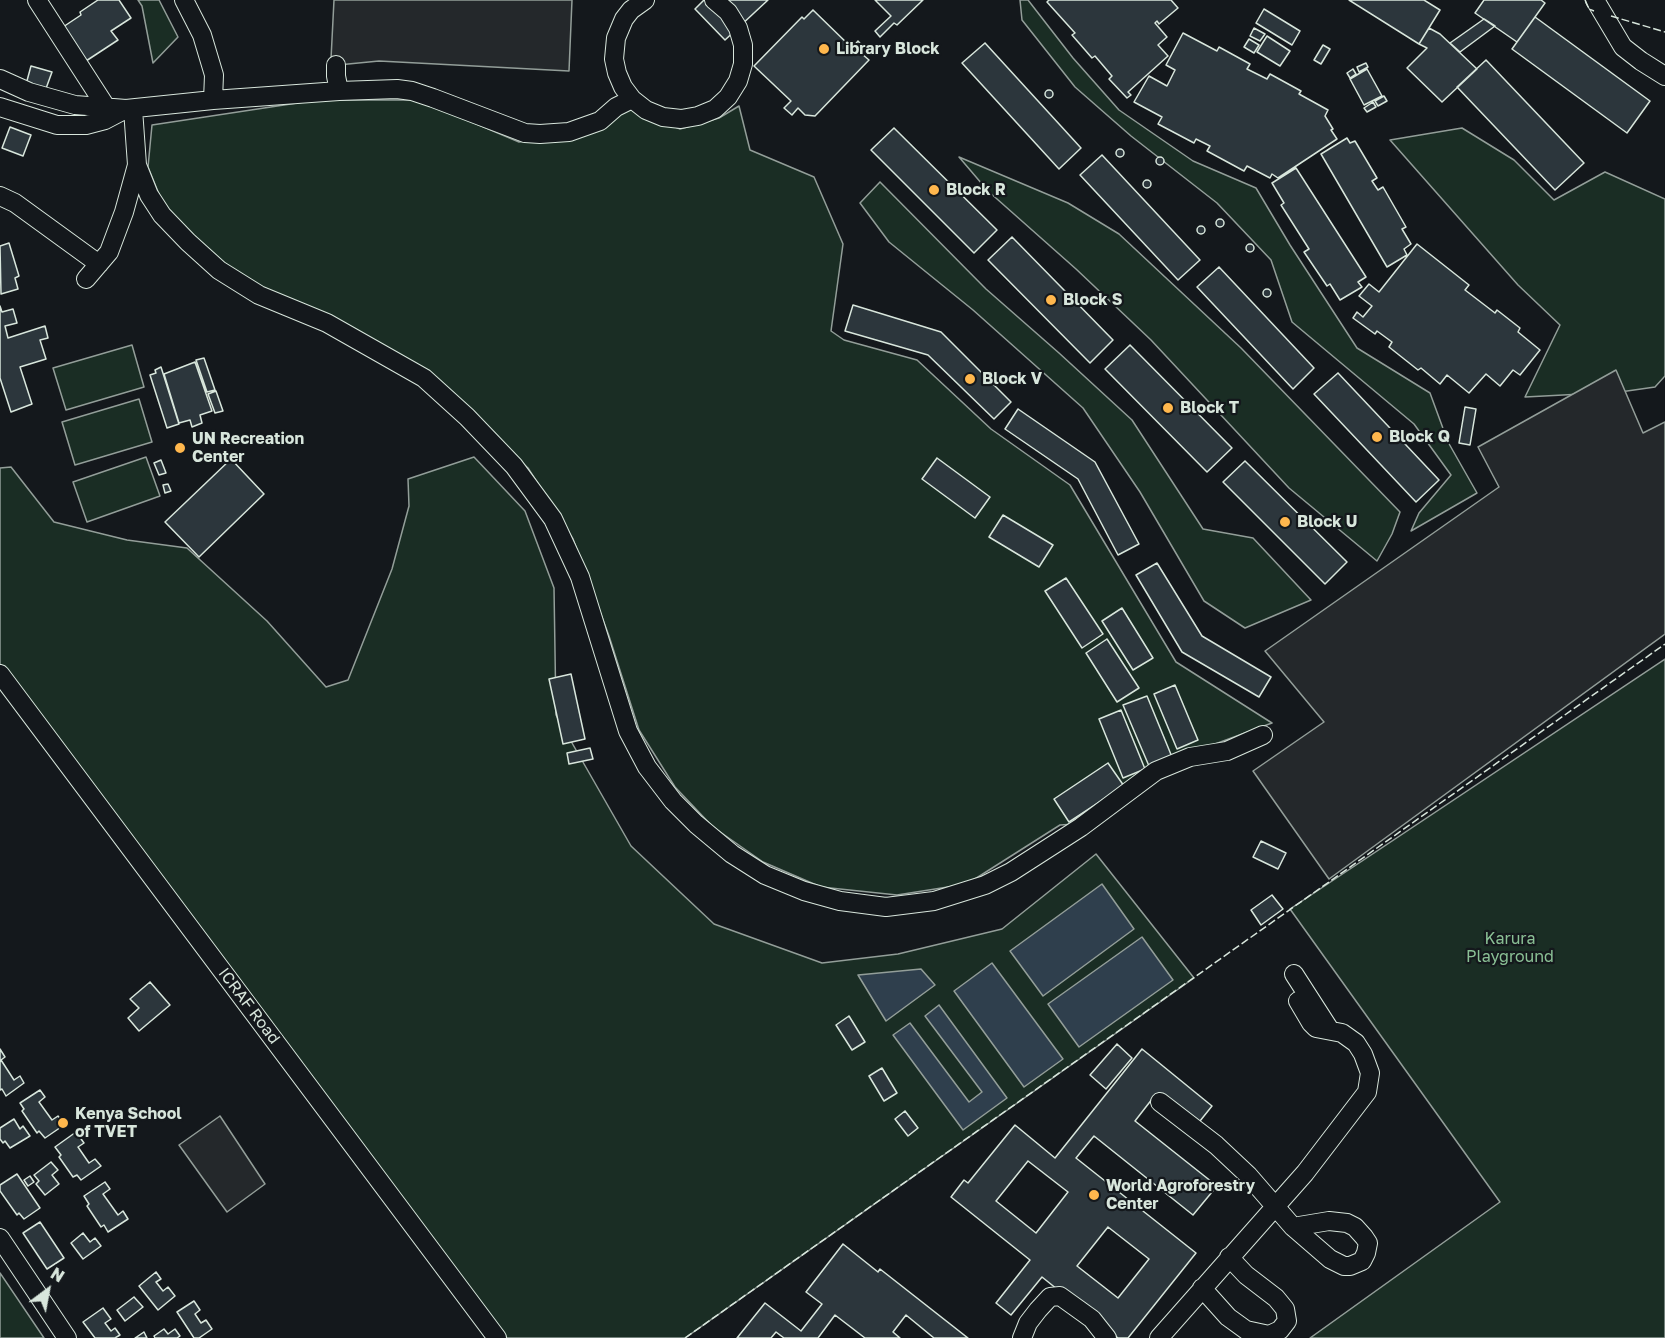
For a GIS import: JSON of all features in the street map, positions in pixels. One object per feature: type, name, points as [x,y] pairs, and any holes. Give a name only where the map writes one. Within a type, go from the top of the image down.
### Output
[{"type":"lane","points":[[37,0],[106,107]]},
{"type":"lane","points":[[184,0],[202,35],[214,75],[213,100]]},
{"type":"lane","points":[[645,0],[631,10],[624,19],[616,38],[614,59],[617,73],[632,99],[646,110],[663,117],[681,119],[698,116],[715,108],[728,97],[738,81],[743,64],[743,45],[738,28],[728,12],[714,0]]},
{"type":"lane","points":[[1595,0],[1623,47],[1665,76]]},
{"type":"lane","points":[[336,65],[339,91]]},
{"type":"lane","points":[[0,79],[29,92],[75,105],[130,109],[213,100],[397,89],[412,91],[525,133],[540,134],[569,132],[600,121],[616,107],[632,99]]},
{"type":"lane","points":[[0,106],[57,126],[86,125],[130,109]]},
{"type":"lane","points":[[130,109],[136,165],[162,215],[188,242],[219,270],[259,295],[327,323],[424,378],[467,417],[514,466],[553,519],[580,578],[628,731],[647,767],[673,801],[696,824],[732,854],[765,875],[804,891],[840,901],[886,907],[934,901],[985,885],[1011,872],[1081,827],[1156,771],[1190,757],[1227,751],[1263,735]]},
{"type":"lane","points":[[86,279],[109,252],[124,212],[136,165]]},
{"type":"lane","points":[[0,196],[15,203],[99,264]]},
{"type":"lane","name":"ICRAF Road","points":[[0,674],[497,1338]]},
{"type":"lane","points":[[1294,974],[1330,1030]]},
{"type":"lane","points":[[1159,1338],[1305,1173],[1367,1092],[1370,1073],[1363,1054],[1349,1036],[1316,1028],[1298,1001]]},
{"type":"lane","points":[[1160,1102],[1216,1145],[1248,1175],[1293,1227]]},
{"type":"lane","points":[[0,1238],[68,1338]]},
{"type":"lane","points":[[1202,1288],[1228,1317],[1246,1330],[1269,1335],[1280,1330],[1287,1321],[1285,1309],[1276,1298],[1246,1275],[1229,1257]]},
{"type":"lane","points":[[1022,1338],[1028,1323],[1038,1310],[1050,1297],[1060,1296],[1092,1319],[1107,1338]]},
{"type":"green space","points":[[138,0],[159,0],[178,37],[153,63],[142,6]]},
{"type":"green space","points":[[1020,0],[1028,0],[1073,58],[1119,110],[1193,161],[1256,188],[1357,348],[1430,393],[1448,442],[1477,493],[1411,531],[1419,513],[1451,475],[1414,424],[1292,322],[1271,260],[1217,203],[1131,136],[1075,87],[1022,20]]},
{"type":"green space","points":[[317,100],[420,100],[519,142],[588,134],[631,107],[680,129],[719,118],[739,106],[750,150],[814,177],[843,244],[831,331],[844,340],[917,360],[991,429],[1070,485],[1176,662],[1272,723],[1188,754],[1076,824],[1060,825],[967,884],[897,895],[821,887],[763,862],[713,827],[675,787],[639,730],[609,636],[573,539],[528,468],[425,375],[216,265],[167,214],[148,167],[152,125]]},
{"type":"green space","points":[[1462,128],[1514,160],[1554,200],[1605,172],[1665,199],[1665,376],[1655,387],[1620,392],[1525,397],[1560,325],[1518,285],[1390,140]]},
{"type":"green space","points":[[959,157],[1068,203],[1119,234],[1241,348],[1400,512],[1392,534],[1377,561],[1289,488],[1151,340],[1076,269],[988,191]]},
{"type":"green space","points":[[880,182],[986,289],[1132,420],[1203,529],[1253,538],[1311,600],[1245,628],[1204,601],[1140,492],[1083,408],[973,310],[889,242],[860,203]]},
{"type":"green space","points":[[132,345],[144,387],[66,410],[53,368]]},
{"type":"green space","points":[[139,399],[152,442],[75,465],[62,422]]},
{"type":"green space","points":[[146,457],[160,496],[87,522],[73,482]]},
{"type":"green space","points":[[474,457],[525,511],[554,588],[556,715],[631,846],[714,924],[822,963],[898,954],[1002,929],[1096,854],[1194,978],[685,1338],[507,1338],[0,664],[0,468],[11,467],[54,522],[127,540],[187,548],[267,621],[326,687],[348,680],[392,569],[409,506],[408,479]]},
{"type":"green space","name":"Karura Playground","points":[[1665,659],[1665,1338],[1310,1338],[1500,1202],[1290,909]]},
{"type":"green space","points":[[0,1273],[44,1338],[0,1338]]},
{"type":"shaded area","points":[[334,0],[572,0],[569,71],[379,61],[338,65],[331,59]]},
{"type":"shaded area","points":[[1616,370],[1643,433],[1665,422],[1665,634],[1329,879],[1253,771],[1324,722],[1265,651],[1499,487],[1478,447]]},
{"type":"shaded area","points":[[220,1116],[265,1184],[227,1212],[179,1145]]},
{"type":"water","points":[[1102,884],[1134,929],[1043,996],[1010,951]]},
{"type":"water","points":[[1142,937],[1173,980],[1079,1047],[1048,1004]]},
{"type":"water","points":[[992,963],[1063,1059],[1024,1087],[954,991]]},
{"type":"water","points":[[921,969],[935,985],[886,1021],[858,975]]},
{"type":"water","points":[[939,1005],[1007,1098],[963,1130],[893,1035],[910,1023],[969,1102],[982,1092],[925,1016]]},
{"type":"building","points":[[98,0],[119,0],[131,18],[111,31],[118,40],[86,61],[63,27]]},
{"type":"building","points":[[704,0],[768,0],[725,40],[695,9]]},
{"type":"building","points":[[875,0],[923,0],[897,25],[894,23],[880,37],[875,31],[891,16]]},
{"type":"building","points":[[1049,0],[1171,0],[1178,8],[1159,24],[1157,21],[1155,23],[1167,37],[1158,45],[1168,56],[1128,92],[1131,95],[1127,98],[1109,79],[1112,76],[1095,56],[1092,58],[1072,35],[1075,33],[1047,2]]},
{"type":"building","points":[[1349,0],[1424,0],[1440,10],[1419,44]]},
{"type":"building","points":[[1484,0],[1541,0],[1545,3],[1517,42],[1475,13]]},
{"type":"building","points":[[1264,9],[1300,31],[1292,45],[1256,23]]},
{"type":"building","points":[[813,10],[852,48],[858,41],[866,50],[862,54],[869,60],[815,116],[805,115],[798,108],[792,115],[784,108],[791,101],[754,66],[802,17],[804,19]]},
{"type":"building","points":[[1535,17],[1650,101],[1627,133],[1512,49]]},
{"type":"building","points":[[1484,19],[1495,26],[1460,52],[1450,43]]},
{"type":"building","points":[[1254,28],[1265,34],[1260,41],[1250,36]]},
{"type":"building","points":[[1429,28],[1440,34],[1477,69],[1442,102],[1407,68],[1427,48],[1419,44]]},
{"type":"building","points":[[1183,33],[1217,51],[1219,47],[1250,64],[1247,69],[1267,79],[1270,74],[1301,91],[1299,94],[1328,110],[1325,116],[1337,139],[1278,178],[1272,174],[1270,178],[1247,166],[1244,171],[1207,151],[1210,146],[1196,139],[1194,143],[1158,124],[1162,117],[1134,102],[1149,76],[1167,86],[1175,70],[1166,65]]},
{"type":"building","points":[[1267,36],[1290,51],[1280,66],[1257,52]]},
{"type":"building","points":[[1249,39],[1259,45],[1254,53],[1244,47]]},
{"type":"building","points":[[985,43],[1081,148],[1059,169],[962,63]]},
{"type":"building","points":[[1323,45],[1330,49],[1321,64],[1314,60]]},
{"type":"building","points":[[1486,60],[1584,163],[1555,190],[1457,87]]},
{"type":"building","points":[[1366,63],[1368,67],[1359,72],[1357,67]]},
{"type":"building","points":[[31,66],[52,72],[44,94],[25,88]]},
{"type":"building","points":[[1353,69],[1356,74],[1350,78],[1347,73]]},
{"type":"building","points":[[1367,69],[1382,96],[1364,105],[1350,79]]},
{"type":"building","points":[[1049,90],[1053,94],[1049,98],[1045,94]]},
{"type":"building","points":[[1384,96],[1387,101],[1378,106],[1375,101]]},
{"type":"building","points":[[1373,102],[1376,107],[1367,112],[1364,108]]},
{"type":"building","points":[[10,127],[31,135],[23,156],[2,148]]},
{"type":"building","name":"Block R","points":[[894,128],[997,230],[974,253],[871,150]]},
{"type":"building","points":[[1347,138],[1350,143],[1355,141],[1377,178],[1372,181],[1378,190],[1383,187],[1406,227],[1402,229],[1411,244],[1404,249],[1407,255],[1387,267],[1321,154]]},
{"type":"building","points":[[1120,149],[1124,153],[1120,157],[1116,153]]},
{"type":"building","points":[[1102,155],[1200,260],[1178,280],[1080,175]]},
{"type":"building","points":[[1160,157],[1164,161],[1160,165],[1156,161]]},
{"type":"building","points":[[1296,168],[1366,277],[1358,282],[1362,287],[1340,300],[1330,284],[1327,286],[1304,252],[1309,249],[1281,205],[1284,203],[1272,183]]},
{"type":"building","points":[[1147,180],[1151,184],[1147,188],[1143,184]]},
{"type":"building","points":[[1220,219],[1224,223],[1220,227],[1216,223]]},
{"type":"building","points":[[1201,226],[1205,230],[1201,234],[1197,230]]},
{"type":"building","name":"Block S","points":[[1012,237],[1113,340],[1090,363],[988,260]]},
{"type":"building","points":[[9,243],[19,276],[15,278],[18,289],[1,294],[0,246]]},
{"type":"building","points":[[1250,244],[1254,248],[1250,252],[1246,248]]},
{"type":"building","points":[[1417,244],[1469,285],[1465,290],[1495,313],[1497,310],[1520,328],[1518,332],[1540,350],[1520,375],[1513,370],[1500,386],[1486,374],[1469,393],[1447,375],[1440,384],[1389,347],[1392,342],[1377,331],[1375,334],[1353,318],[1357,312],[1363,317],[1372,306],[1359,296],[1369,284],[1379,292]]},
{"type":"building","points":[[1219,267],[1314,368],[1293,389],[1197,287]]},
{"type":"building","points":[[1267,289],[1271,293],[1267,297],[1263,293]]},
{"type":"building","name":"Block V","points":[[853,305],[941,332],[1011,402],[994,419],[928,355],[845,331]]},
{"type":"building","points":[[0,306],[2,312],[13,309],[17,323],[5,326],[8,338],[45,326],[48,338],[40,340],[46,359],[20,367],[32,404],[11,412],[0,378]]},
{"type":"building","name":"Block T","points":[[1130,345],[1232,448],[1207,472],[1105,369]]},
{"type":"building","points":[[204,358],[215,390],[207,392],[196,360]]},
{"type":"building","points":[[195,362],[212,411],[200,415],[202,423],[192,427],[190,420],[179,423],[164,374]]},
{"type":"building","points":[[161,367],[179,424],[167,428],[150,375],[156,373],[155,370]]},
{"type":"building","name":"Block Q","points":[[1338,373],[1439,480],[1416,502],[1314,394]]},
{"type":"building","points":[[216,391],[223,411],[215,413],[208,394]]},
{"type":"building","points":[[1465,407],[1476,409],[1470,445],[1459,443]]},
{"type":"building","points":[[1018,409],[1095,462],[1139,544],[1118,555],[1078,479],[1005,429]]},
{"type":"building","points":[[937,458],[990,497],[975,518],[922,479]]},
{"type":"building","points":[[231,459],[264,494],[199,557],[165,522]]},
{"type":"building","points":[[161,460],[166,473],[159,475],[154,463]]},
{"type":"building","name":"Block U","points":[[1245,461],[1347,562],[1325,584],[1223,482]]},
{"type":"building","points":[[168,484],[171,491],[165,493],[163,485]]},
{"type":"building","points":[[1003,515],[1053,545],[1039,567],[989,537]]},
{"type":"building","points":[[1157,563],[1202,636],[1271,677],[1259,697],[1182,652],[1136,575]]},
{"type":"building","points":[[1066,578],[1103,634],[1082,648],[1045,591]]},
{"type":"building","points":[[1122,608],[1153,658],[1133,670],[1102,621]]},
{"type":"building","points":[[1107,639],[1139,688],[1117,702],[1086,653]]},
{"type":"building","points":[[571,674],[585,739],[563,744],[549,679]]},
{"type":"building","points":[[1175,685],[1198,740],[1177,749],[1154,694]]},
{"type":"building","points":[[1147,696],[1172,757],[1149,766],[1123,705]]},
{"type":"building","points":[[1121,710],[1145,769],[1123,778],[1099,719]]},
{"type":"building","points":[[590,748],[593,759],[569,764],[567,753]]},
{"type":"building","points":[[1108,763],[1124,786],[1069,822],[1054,799]]},
{"type":"building","points":[[1261,841],[1286,853],[1278,869],[1253,857]]},
{"type":"building","points":[[1272,895],[1283,909],[1261,925],[1251,910]]},
{"type":"building","points":[[150,982],[170,1005],[139,1031],[128,1018],[139,1008],[130,999]]},
{"type":"building","points":[[849,1016],[865,1042],[852,1050],[836,1025]]},
{"type":"building","points":[[1117,1044],[1132,1058],[1106,1089],[1090,1075]]},
{"type":"building","points":[[0,1049],[5,1057],[1,1060],[14,1080],[20,1076],[24,1083],[6,1096],[2,1089],[0,1090]]},
{"type":"building","name":"World Agroforestry Center","points":[[1142,1049],[1212,1106],[1196,1126],[1156,1094],[1135,1121],[1217,1186],[1193,1215],[1094,1136],[1076,1158],[1196,1253],[1128,1338],[1118,1338],[1042,1277],[1011,1315],[996,1303],[1030,1260],[951,1197],[964,1180],[968,1183],[1015,1125],[1055,1158]],"holes":[[[1028,1161],[1068,1192],[1036,1233],[996,1201]],[[1108,1227],[1149,1259],[1118,1298],[1077,1266]]]},
{"type":"building","points":[[882,1068],[897,1093],[884,1101],[869,1076]]},
{"type":"building","points":[[40,1090],[45,1097],[39,1102],[52,1120],[58,1116],[64,1125],[45,1138],[39,1131],[37,1133],[22,1111],[24,1109],[20,1103]]},
{"type":"building","points":[[905,1111],[918,1128],[908,1136],[895,1119]]},
{"type":"building","points":[[14,1119],[20,1129],[23,1126],[30,1136],[10,1148],[5,1141],[3,1143],[0,1139],[0,1128]]},
{"type":"building","points":[[76,1132],[84,1143],[78,1147],[89,1163],[95,1159],[101,1166],[81,1180],[77,1175],[73,1177],[55,1147]]},
{"type":"building","points":[[51,1162],[58,1170],[52,1175],[59,1184],[45,1195],[36,1184],[39,1181],[34,1175]]},
{"type":"building","points":[[17,1174],[40,1208],[24,1219],[19,1213],[17,1215],[0,1191],[0,1185]]},
{"type":"building","points":[[30,1176],[34,1182],[28,1186],[24,1180]]},
{"type":"building","points":[[105,1182],[110,1189],[103,1194],[118,1215],[123,1211],[128,1219],[108,1232],[104,1225],[101,1227],[87,1206],[89,1204],[84,1196]]},
{"type":"building","points":[[40,1222],[64,1258],[47,1269],[23,1233]]},
{"type":"building","points":[[83,1233],[90,1242],[95,1238],[101,1246],[83,1259],[71,1243]]},
{"type":"building","points":[[843,1244],[878,1272],[880,1269],[968,1338],[934,1338],[906,1315],[893,1332],[900,1338],[865,1338],[835,1315],[818,1338],[784,1338],[776,1332],[771,1338],[737,1338],[765,1303],[801,1331],[822,1304],[806,1292]]},
{"type":"building","points":[[156,1272],[161,1279],[156,1282],[163,1291],[168,1287],[175,1296],[158,1310],[139,1286]]},
{"type":"building","points":[[134,1297],[143,1307],[125,1321],[117,1310]]},
{"type":"building","points":[[194,1301],[200,1310],[195,1314],[201,1323],[206,1320],[212,1329],[199,1338],[194,1338],[177,1312]]},
{"type":"building","points":[[103,1308],[111,1319],[105,1323],[111,1331],[115,1328],[120,1335],[115,1338],[95,1338],[83,1322]]},
{"type":"building","points":[[164,1329],[168,1334],[175,1329],[180,1336],[155,1338],[154,1336]]},
{"type":"building","points":[[144,1332],[147,1338],[135,1338]]},
{"type":"fence","points":[[1585,0],[1589,9],[1594,11]]},
{"type":"fence","points":[[1611,16],[1665,32]]},
{"type":"fence","points":[[685,1338],[1665,644]]},
{"type":"place","name":"Library Block","points":[[824,49]]},
{"type":"place","name":"Block R","points":[[934,190]]},
{"type":"place","name":"Block S","points":[[1051,300]]},
{"type":"place","name":"Block V","points":[[970,379]]},
{"type":"place","name":"Block T","points":[[1168,408]]},
{"type":"place","name":"Block Q","points":[[1377,437]]},
{"type":"place","name":"UN Recreation Center","points":[[180,448]]},
{"type":"place","name":"Block U","points":[[1285,522]]},
{"type":"place","name":"Kenya School of TVET","points":[[63,1123]]},
{"type":"place","name":"World Agroforestry Center","points":[[1094,1195]]}]
